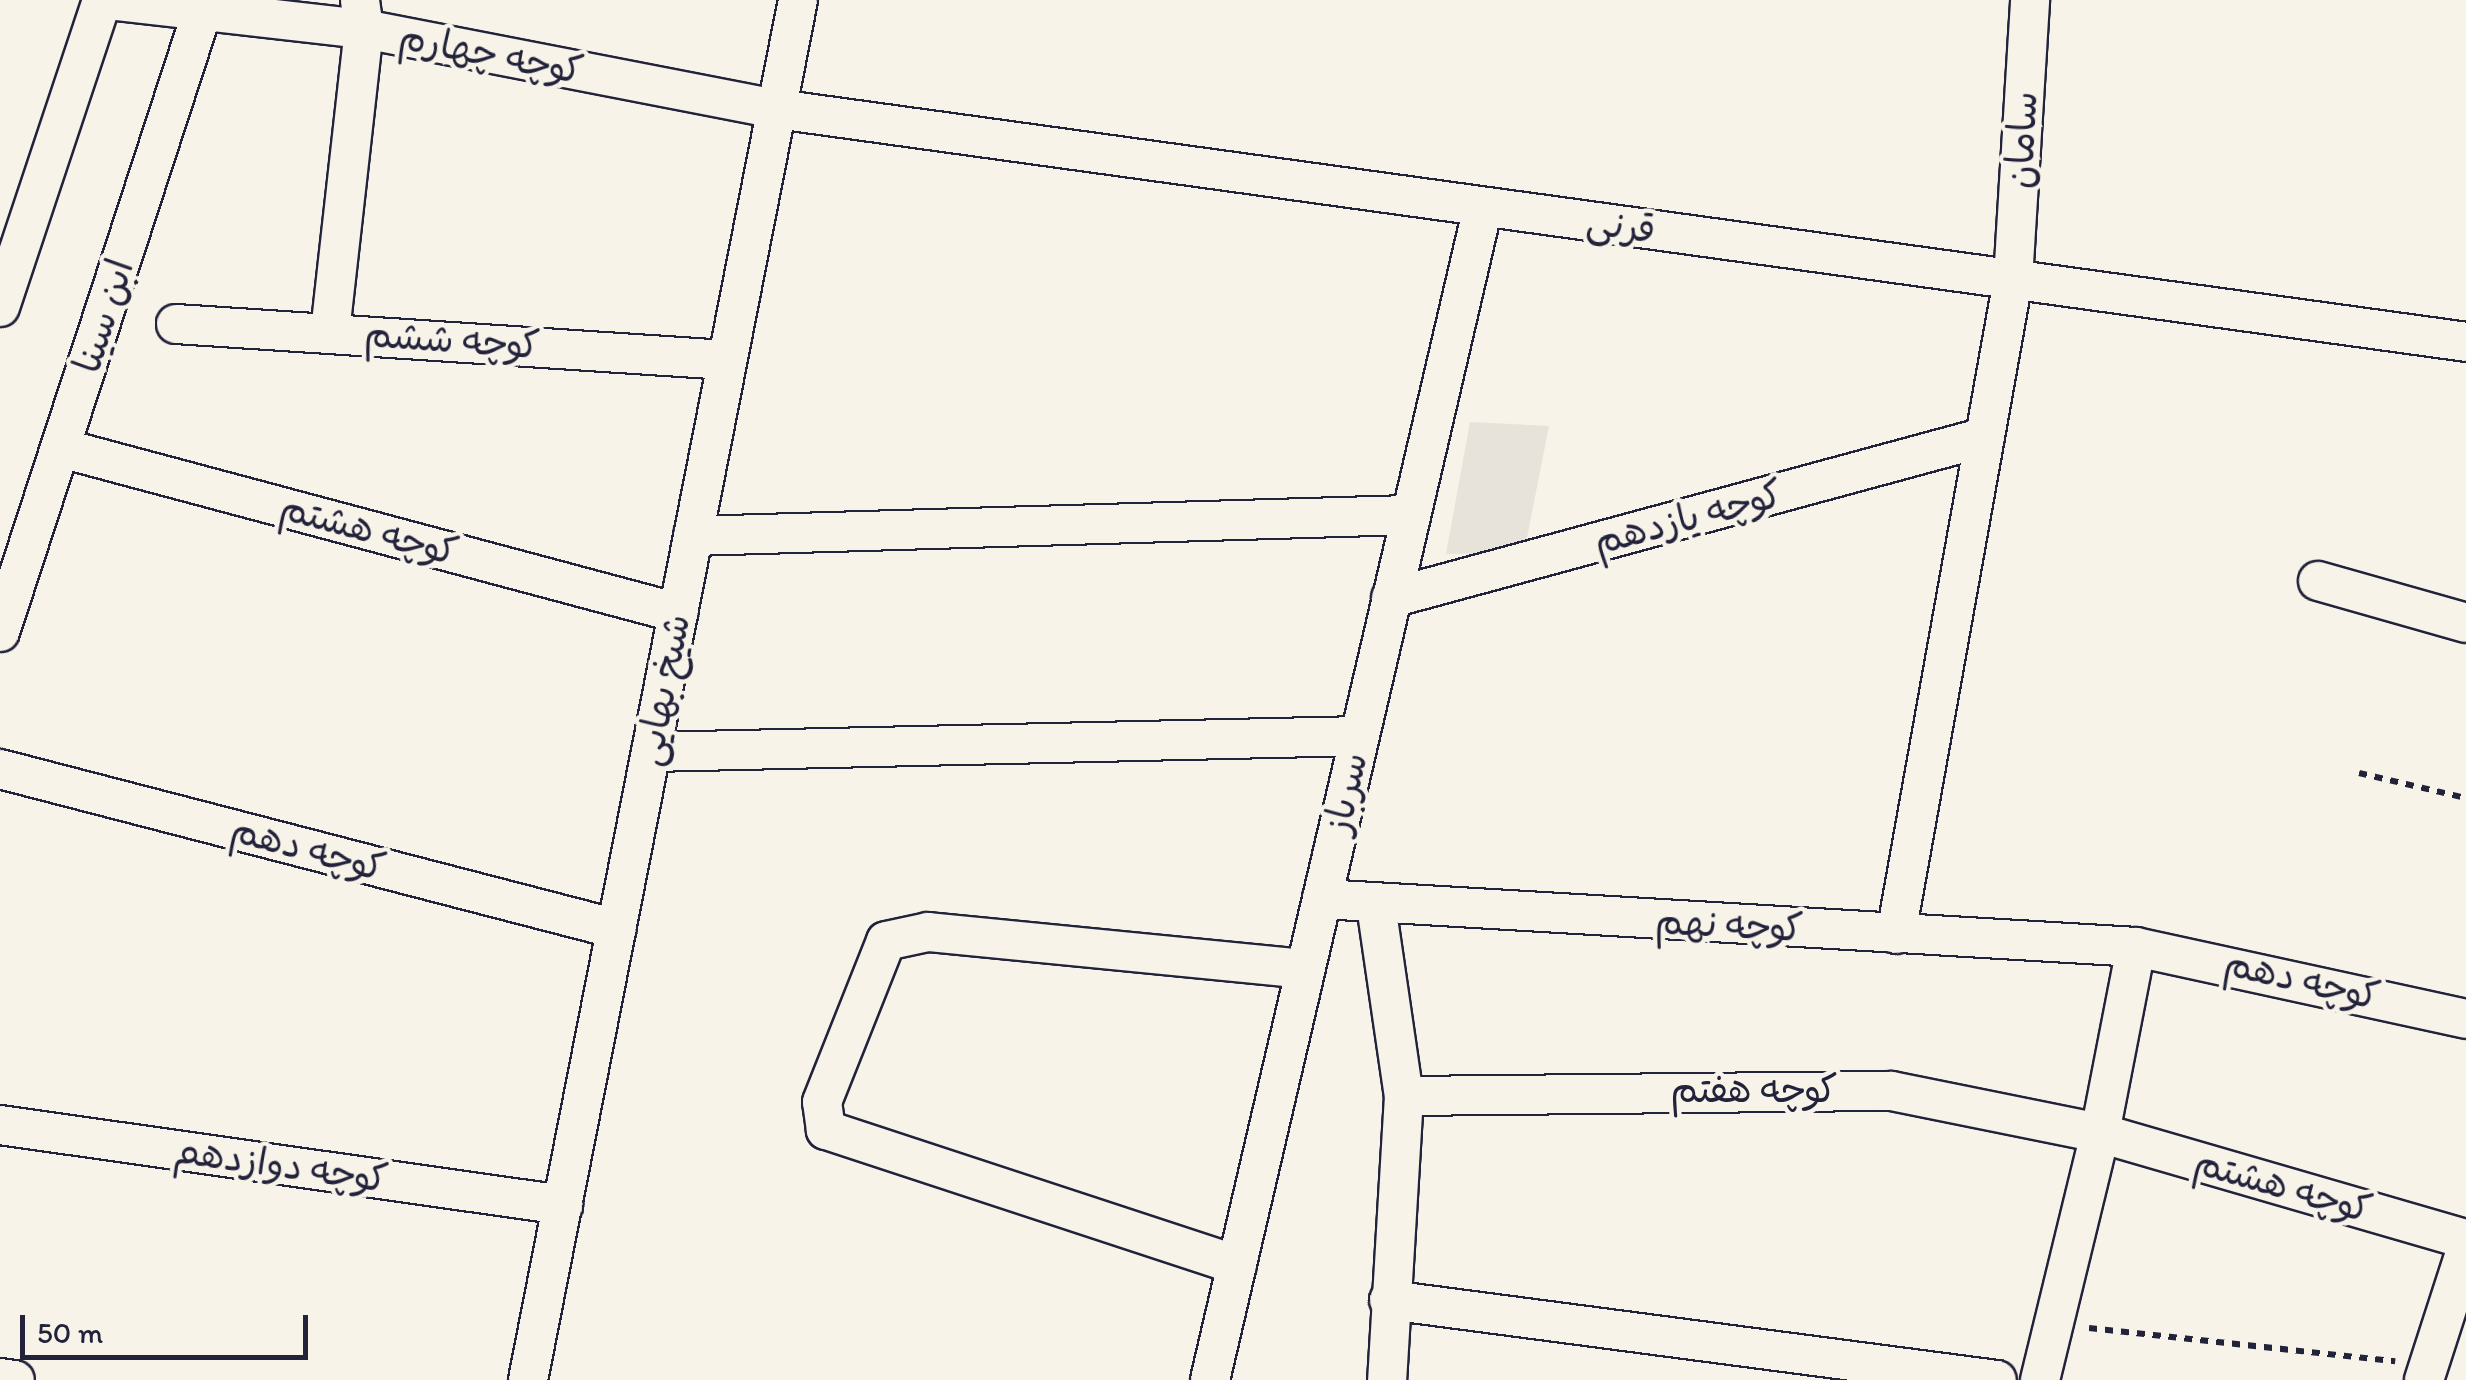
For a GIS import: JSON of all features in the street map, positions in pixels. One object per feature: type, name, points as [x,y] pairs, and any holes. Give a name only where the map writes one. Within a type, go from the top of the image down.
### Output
[{"type":"street","name":"کوچه چهارم","points":[[105,0],[362,15],[776,109]]},
{"type":"street","points":[[0,306],[105,0]]},
{"type":"street","name":"شیخ بهایی","points":[[528,1380],[798,0]]},
{"type":"street","name":"سامان","points":[[1896,934],[2013,280],[2030,0]]},
{"type":"street","name":"ابن سینا","points":[[0,632],[204,6]]},
{"type":"street","points":[[330,332],[362,15]]},
{"type":"street","name":"قرنی","points":[[776,109],[2466,342]]},
{"type":"street","name":"سرباز","points":[[1210,1380],[1482,207]]},
{"type":"street","name":"کوچه ششم","points":[[176,324],[728,360]]},
{"type":"street","name":"کوچه یازدهم","points":[[1391,598],[1985,437]]},
{"type":"street","name":"کوچه هشتم","points":[[61,448],[678,613]]},
{"type":"street","points":[[693,536],[1410,515]]},
{"type":"street","points":[[2318,581],[2466,623]]},
{"type":"street","points":[[651,752],[1359,736]]},
{"type":"street","name":"کوچه دهم","points":[[0,768],[617,929]]},
{"type":"street","name":"کوچه نهم","points":[[1322,898],[1376,905],[2136,947]]},
{"type":"street","points":[[1376,905],[1404,1096],[1387,1380]]},
{"type":"street","points":[[1237,1265],[826,1130],[822,1102],[886,941],[928,932],[1305,969]]},
{"type":"street","points":[[2040,1380],[2100,1134],[2136,947]]},
{"type":"street","name":"کوچه دهم","points":[[2136,947],[2466,1019]]},
{"type":"street","name":"کوچه هفتم","points":[[1404,1096],[1890,1091],[2100,1134]]},
{"type":"street","name":"کوچه دوازدهم","points":[[0,1125],[563,1204]]},
{"type":"street","name":"کوچه هشتم","points":[[2100,1134],[2466,1238]]},
{"type":"street","points":[[2427,1372],[2458,1302],[2466,1250]]},
{"type":"street","points":[[1389,1300],[1996,1380]]},
{"type":"street","points":[[0,1378],[15,1380]]},
{"type":"path","points":[[2358,773],[2466,798]]},
{"type":"path","points":[[2053,1324],[2427,1372]]},
{"type":"shaded area","points":[[1470,422],[1549,426],[1524,553],[1446,554]]}]
